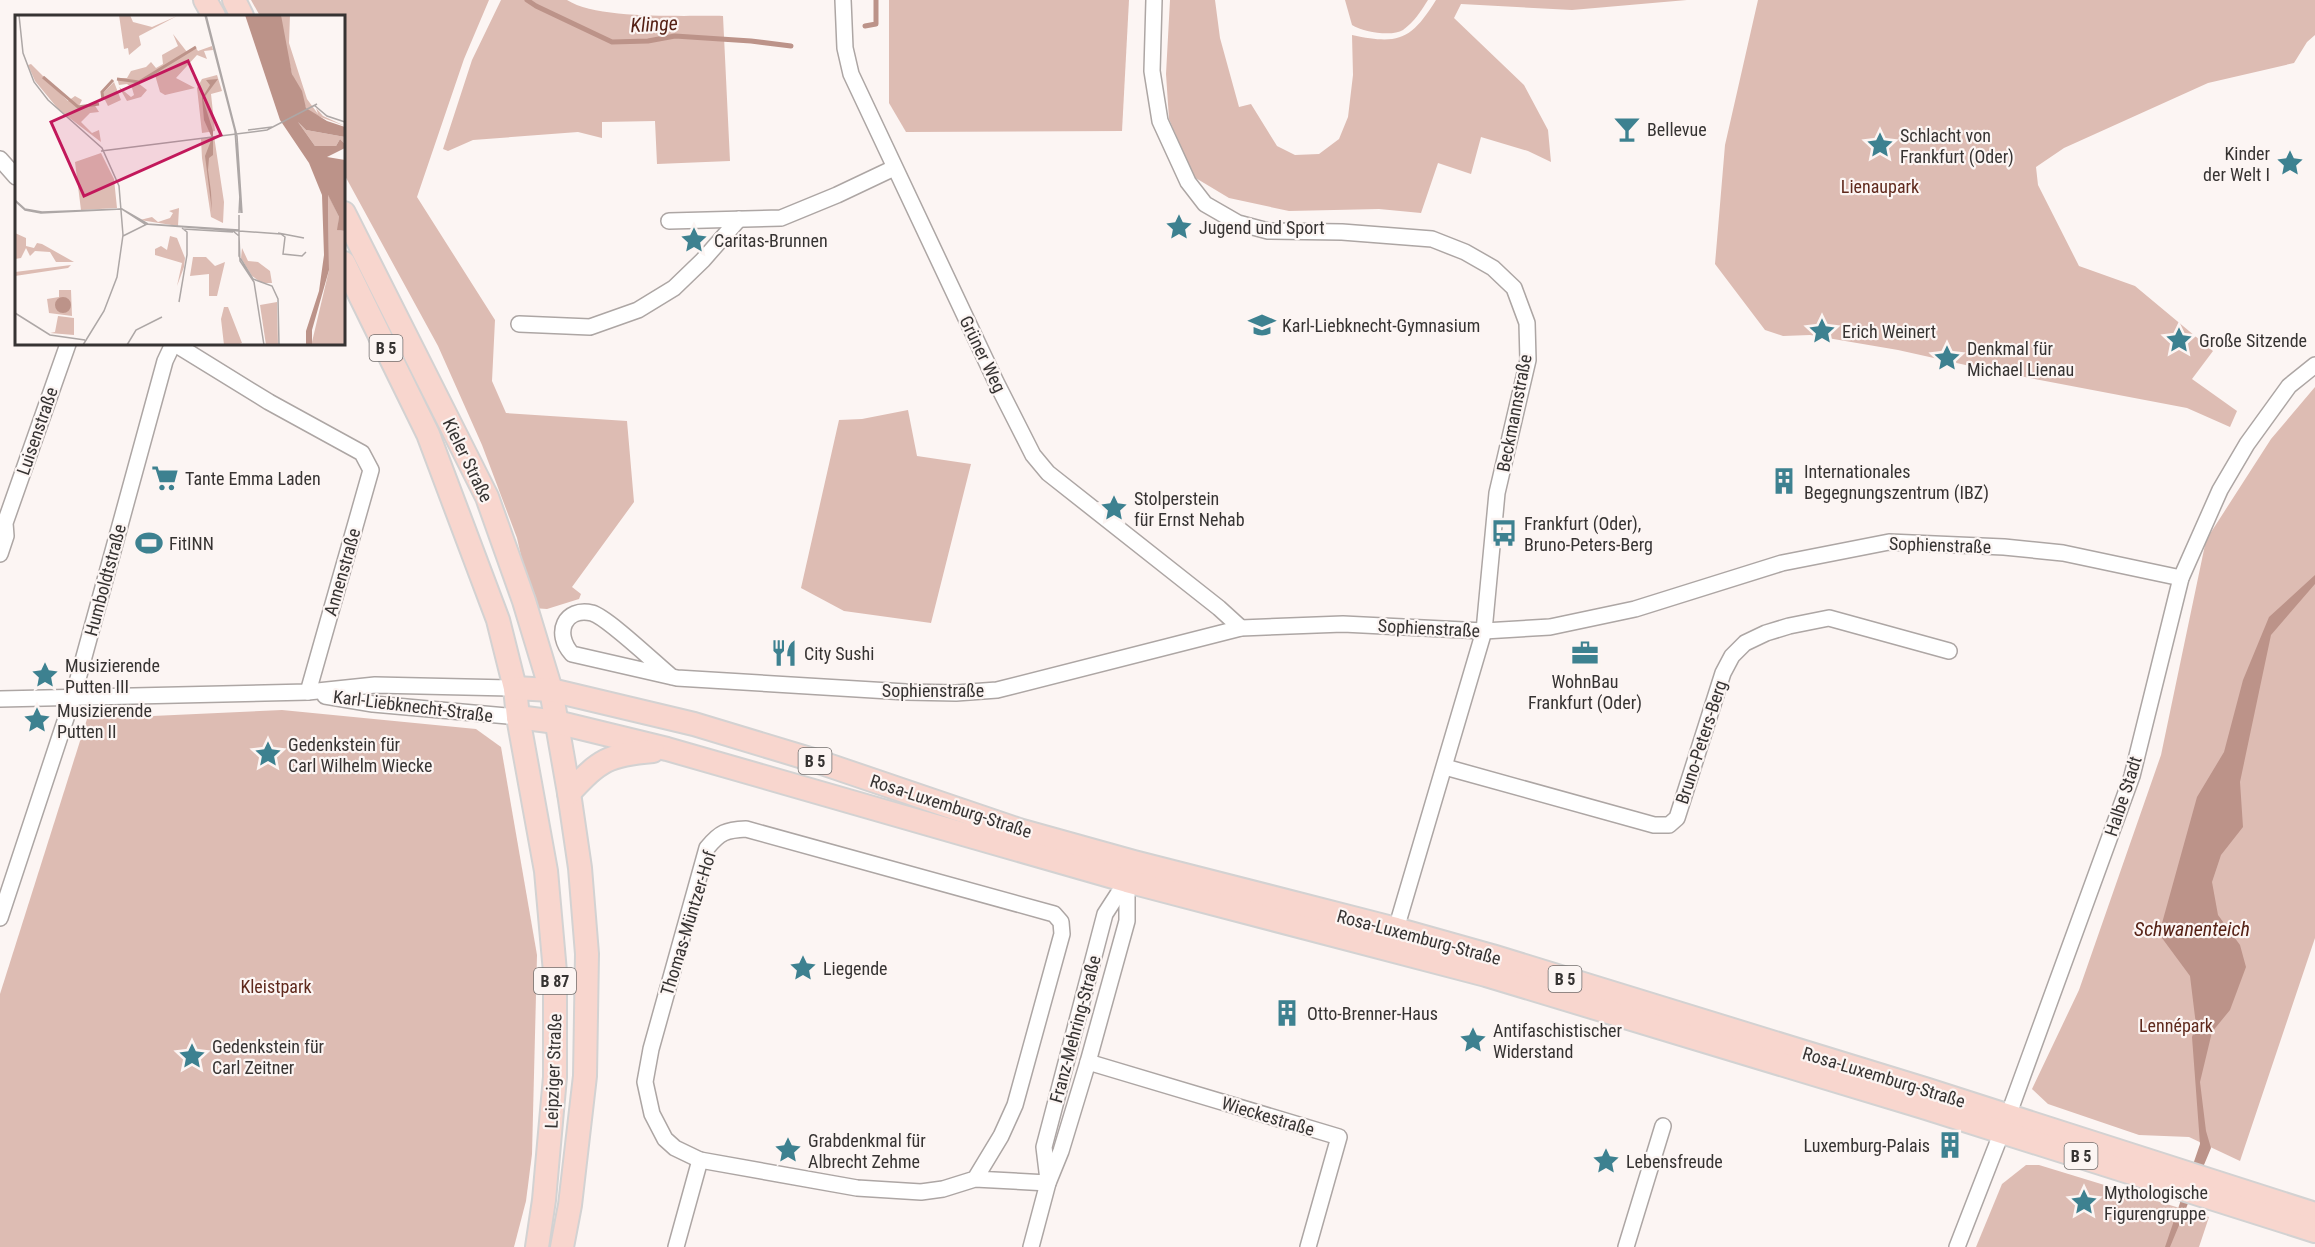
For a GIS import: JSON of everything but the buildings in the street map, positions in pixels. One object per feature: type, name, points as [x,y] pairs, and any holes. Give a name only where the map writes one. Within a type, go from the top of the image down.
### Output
[{"type":"main road","points":[[205,0],[213,15]]},
{"type":"main road","points":[[234,0],[242,15]]},
{"type":"main road","name":"Kieler Straße","points":[[345,215],[487,497],[524,601],[551,690],[556,722]]},
{"type":"main road","name":"Kieler Straße","points":[[345,264],[428,434],[498,620],[515,688],[518,717]]},
{"type":"main road","name":"Rosa-Luxemburg-Straße","points":[[515,688],[551,690],[694,724],[813,760],[1019,830],[1130,871],[1396,929],[1526,967],[2005,1124],[2212,1189],[2315,1232]]},
{"type":"main road","name":"Rosa-Luxemburg-Straße","points":[[518,717],[556,722],[667,749],[1130,871],[2005,1124]]},
{"type":"main road","name":"Leipziger Straße","points":[[518,717],[546,871],[555,972],[555,1077],[544,1200],[537,1247]]},
{"type":"main road","name":"Leipziger Straße","points":[[556,722],[580,868],[587,954],[585,1076],[570,1205],[562,1247]]},
{"type":"main road","points":[[569,793],[594,767],[604,761],[637,752],[667,749]]},
{"type":"main road","points":[[1376,944],[1387,941],[1396,929]]},
{"type":"main road","name":"Rosa-Luxemburg-Straße","points":[[2212,1189],[2315,1214]]},
{"type":"street","name":"Grüner Weg","points":[[843,0],[845,48],[851,74],[1033,455],[1048,473],[1219,608],[1241,628]]},
{"type":"street","name":"Beckmannstraße","points":[[1154,0],[1152,71],[1160,121],[1188,182],[1205,204],[1238,223],[1269,231],[1342,232],[1432,239],[1465,252],[1493,268],[1514,288],[1527,323],[1528,360],[1497,493],[1484,631],[1396,929]]},
{"type":"street","points":[[0,159],[15,176]]},
{"type":"street","points":[[669,221],[782,218],[894,168]]},
{"type":"street","points":[[519,324],[590,327],[639,310],[674,288],[703,260],[739,219]]},
{"type":"street","name":"Luisenstraße","points":[[0,554],[6,536],[5,523],[68,345]]},
{"type":"street","name":"Humboldtstraße","points":[[0,918],[73,697],[165,362],[174,345]]},
{"type":"street","name":"Annenstraße","points":[[176,345],[269,402],[362,453],[371,470],[308,692]]},
{"type":"street","name":"Halbe Stadt","points":[[1957,1247],[2005,1124],[2132,776],[2181,578],[2220,490],[2247,444],[2289,386],[2315,365]]},
{"type":"street","name":"Sophienstraße","points":[[672,677],[605,621],[591,613],[575,615],[566,620],[561,633],[564,645],[572,654],[672,677],[906,692],[988,691],[1241,628],[1343,624],[1484,631],[1536,629],[1635,609],[1782,563],[1889,542],[2004,547],[2063,553],[2181,578]]},
{"type":"street","name":"Bruno-Peters-Berg","points":[[1445,767],[1654,825],[1669,825],[1677,818],[1723,673],[1732,656],[1745,643],[1789,626],[1829,618],[1949,651]]},
{"type":"street","name":"Karl-Liebknecht-Straße","points":[[0,699],[308,692],[375,685],[515,688]]},
{"type":"street","name":"Karl-Liebknecht-Straße","points":[[308,692],[373,704],[518,717]]},
{"type":"street","name":"Thomas-Müntzer-Hof","points":[[975,1179],[1001,1136],[1016,1105],[1062,934],[1061,922],[1054,914],[746,829],[727,830],[707,848],[651,1049],[645,1082],[652,1114],[665,1139],[675,1148],[700,1160],[856,1188],[921,1192],[943,1189],[975,1179],[1048,1183]]},
{"type":"street","name":"Franz-Mehring-Straße","points":[[1030,1247],[1048,1183],[1061,1151],[1088,1062],[1127,921],[1130,871]]},
{"type":"street","name":"Franz-Mehring-Straße","points":[[1048,1183],[1044,1147],[1105,914],[1130,871]]},
{"type":"street","name":"Wieckestraße","points":[[1088,1062],[1339,1137],[1308,1247]]},
{"type":"street","points":[[1626,1247],[1663,1126]]},
{"type":"street","points":[[676,1247],[700,1160]]},
{"type":"green space","points":[[251,0],[489,0],[464,59],[417,197],[495,320],[492,381],[506,413],[627,421],[634,502],[572,587],[581,594],[579,599],[547,609],[533,608],[517,538],[482,445],[438,346],[345,176],[345,15],[259,15]]},
{"type":"green space","points":[[501,0],[567,0],[599,11],[620,14],[723,16],[730,161],[657,164],[655,121],[602,122],[602,138],[578,132],[473,140],[448,151],[443,149],[472,60]]},
{"type":"green space","points":[[889,0],[1129,0],[1122,131],[906,132],[889,103]]},
{"type":"green space","points":[[1170,0],[1215,0],[1220,38],[1239,107],[1251,104],[1277,146],[1295,155],[1319,154],[1339,139],[1348,117],[1353,75],[1352,35],[1381,39],[1402,36],[1419,24],[1436,0],[1687,0],[1572,10],[1461,4],[1454,18],[1524,85],[1548,130],[1551,162],[1528,151],[1481,137],[1471,174],[1438,163],[1421,213],[1379,209],[1289,211],[1229,198],[1194,177],[1169,119],[1166,74]]},
{"type":"green space","points":[[1345,0],[1428,0],[1414,20],[1403,30],[1385,33],[1370,32],[1352,25]]},
{"type":"green space","name":"Lienaupark","points":[[1758,0],[2315,0],[2315,35],[2307,42],[2294,63],[2208,83],[2064,148],[2036,167],[2038,185],[2079,266],[2135,286],[2213,351],[2192,379],[2237,411],[2230,427],[2187,408],[1988,370],[1898,350],[1810,335],[1783,336],[1765,330],[1715,264],[1725,145]]},
{"type":"green space","name":"Lennépark","points":[[2315,387],[2315,938],[2240,1161],[2189,1137],[2139,1135],[2048,1104],[2032,1089],[2079,990],[2161,755],[2206,540],[2271,439]]},
{"type":"green space","points":[[908,410],[917,456],[971,464],[931,623],[844,611],[801,588],[839,420],[862,419]]},
{"type":"green space","name":"Kleistpark","points":[[282,710],[476,729],[501,747],[537,955],[532,1154],[526,1201],[514,1247],[0,1247],[0,994],[87,719]]},
{"type":"green space","points":[[2026,1165],[2039,1165],[2209,1217],[2199,1247],[1976,1247],[2002,1184]]},
{"type":"water","name":"Schwanenteich","points":[[2315,575],[2315,584],[2271,635],[2240,782],[2243,827],[2221,855],[2212,882],[2218,915],[2240,945],[2246,967],[2230,1010],[2212,1032],[2200,1082],[2206,1131],[2211,1148],[2170,1247],[2165,1247],[2200,1144],[2192,1037],[2196,1025],[2190,976],[2159,934],[2197,797],[2224,752],[2243,680],[2269,617]]},
{"type":"waterway","name":"Klinge","points":[[527,0],[612,42],[648,41],[675,36],[791,46]]},
{"type":"waterway","name":"Klinge","points":[[865,26],[876,24],[876,0]]},
{"type":"place","name":"Bellevue","points":[[1627,129]]},
{"type":"place","name":"Schlacht von Frankfurt (Oder)","points":[[1880,145]]},
{"type":"place","name":"Kinder der Welt I","points":[[2290,163]]},
{"type":"place","name":"Jugend und Sport","points":[[1179,227]]},
{"type":"place","name":"Caritas-Brunnen","points":[[694,240]]},
{"type":"place","name":"Karl-Liebknecht-Gymnasium","points":[[1262,325]]},
{"type":"place","name":"Erich Weinert","points":[[1822,331]]},
{"type":"place","name":"Große Sitzende","points":[[2179,340]]},
{"type":"place","name":"Denkmal für Michael Lienau","points":[[1947,358]]},
{"type":"place","name":"Tante Emma Laden","points":[[165,478]]},
{"type":"place","name":"Internationales Begegnungszentrum (IBZ)","points":[[1784,481]]},
{"type":"place","name":"Stolperstein für Ernst Nehab","points":[[1114,508]]},
{"type":"place","name":"Frankfurt (Oder), Bruno-Peters-Berg","points":[[1504,533]]},
{"type":"place","name":"FitINN","points":[[149,543]]},
{"type":"place","name":"City Sushi","points":[[784,653]]},
{"type":"place","name":"WohnBau Frankfurt (Oder)","points":[[1585,653]]},
{"type":"place","name":"Musizierende Putten III","points":[[45,675]]},
{"type":"place","name":"Musizierende Putten II","points":[[37,720]]},
{"type":"place","name":"Gedenkstein für Carl Wilhelm Wiecke","points":[[268,754]]},
{"type":"place","name":"Liegende","points":[[803,968]]},
{"type":"place","name":"Otto-Brenner-Haus","points":[[1287,1013]]},
{"type":"place","name":"Antifaschistischer Widerstand","points":[[1473,1040]]},
{"type":"place","name":"Gedenkstein für Carl Zeitner","points":[[192,1056]]},
{"type":"place","name":"Luxemburg-Palais","points":[[1950,1145]]},
{"type":"place","name":"Grabdenkmal für Albrecht Zehme","points":[[788,1150]]},
{"type":"place","name":"Lebensfreude","points":[[1606,1161]]},
{"type":"place","name":"Mythologische Figurengruppe","points":[[2084,1202]]}]
